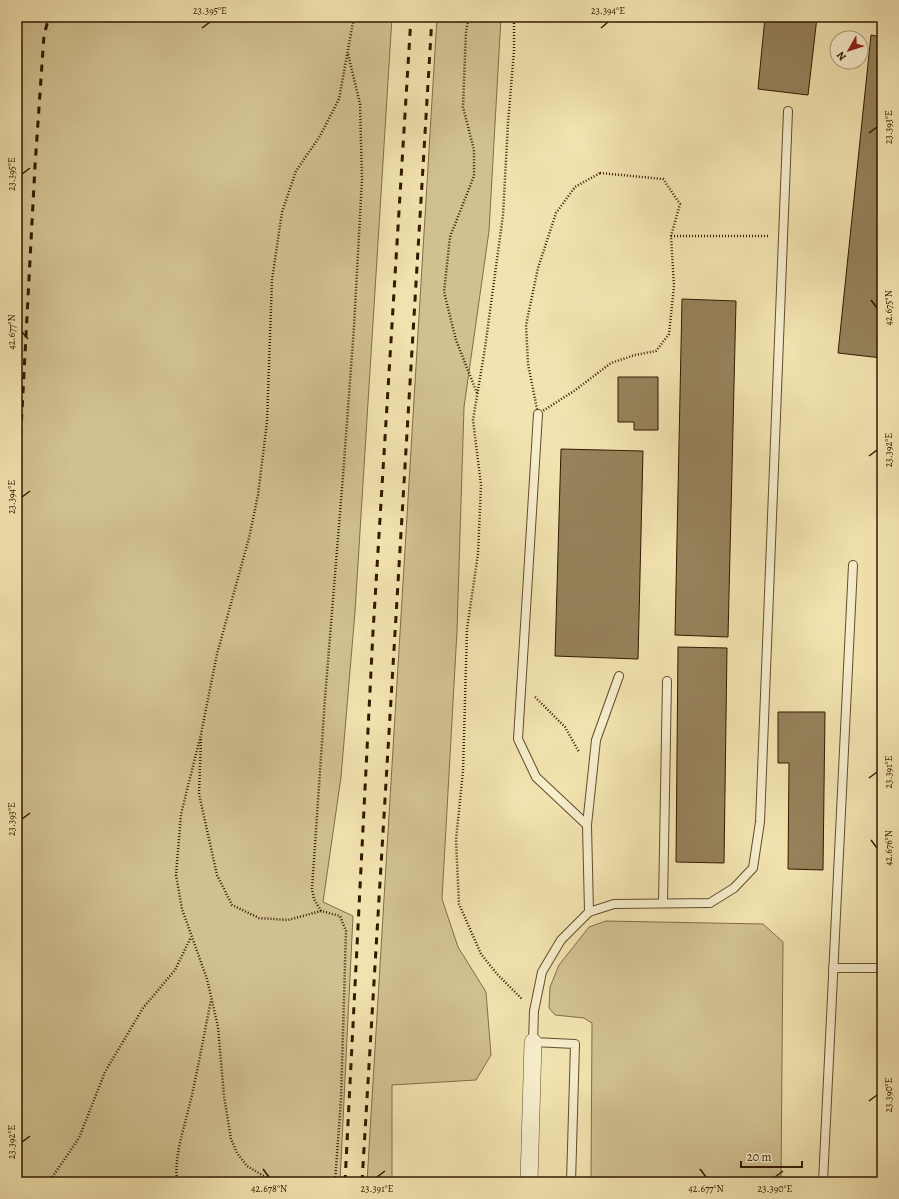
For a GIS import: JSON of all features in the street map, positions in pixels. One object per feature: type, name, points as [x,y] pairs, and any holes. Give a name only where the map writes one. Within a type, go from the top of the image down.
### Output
[{"type":"street","points":[[529,1182],[533,1042]]},
{"type":"lane","points":[[571,1182],[575,1044],[533,1042],[534,1011],[542,972],[561,940],[589,912],[614,904],[710,903],[734,888],[753,868],[760,822],[788,111]]},
{"type":"lane","points":[[538,414],[518,739],[536,777],[587,825]]},
{"type":"lane","points":[[823,1182],[853,565]]},
{"type":"lane","points":[[589,912],[587,825],[596,740],[619,676]]},
{"type":"lane","points":[[663,903],[667,681]]},
{"type":"lane","points":[[833,968],[882,968]]},
{"type":"path","points":[[274,1182],[247,1166],[237,1153],[231,1139],[224,1096],[218,1027],[207,979],[182,909],[176,875],[180,814],[201,734],[217,654],[249,538],[258,495],[267,422],[272,280],[282,212],[296,171],[320,136],[339,99],[354,17]]},
{"type":"path","points":[[468,17],[466,31],[463,108],[474,150],[474,176],[450,237],[444,292],[456,340],[477,394]]},
{"type":"path","points":[[514,17],[514,51],[503,215],[485,348],[473,420],[480,486],[478,554],[467,629],[463,771],[456,840],[459,904],[481,954],[497,974],[534,1011]]},
{"type":"path","points":[[321,911],[314,899],[312,889],[324,698],[354,327],[362,179],[360,104],[347,52]]},
{"type":"path","points":[[600,173],[663,179],[680,204],[671,236],[674,286],[669,334],[656,351],[635,355],[611,363],[574,391],[538,414],[528,364],[526,325],[538,268],[556,213],[575,187],[600,173]]},
{"type":"path","points":[[671,236],[783,236]]},
{"type":"path","points":[[522,685],[565,727],[592,775]]},
{"type":"path","points":[[201,734],[199,794],[217,875],[232,905],[259,918],[288,920],[321,911],[340,916],[346,931],[341,1099],[335,1182]]},
{"type":"path","points":[[49,1182],[79,1138],[105,1072],[143,1008],[175,970],[192,937]]},
{"type":"path","points":[[176,1182],[178,1152],[190,1104],[212,999]]},
{"type":"shaded area","points":[[17,17],[392,17],[355,612],[341,777],[323,902],[353,916],[340,1182],[17,1182]]},
{"type":"shaded area","points":[[437,17],[501,17],[489,231],[464,407],[457,631],[442,899],[458,947],[486,992],[491,1055],[476,1080],[392,1085],[392,1182],[367,1182]]},
{"type":"shaded area","points":[[606,921],[763,924],[783,942],[781,1182],[591,1182],[592,1023],[584,1018],[555,1015],[549,1008],[550,987],[559,965],[589,927]]},
{"type":"building","points":[[765,17],[817,17],[808,95],[758,89]]},
{"type":"building","points":[[871,35],[882,37],[882,358],[838,353],[867,70],[869,70]]},
{"type":"building","points":[[682,299],[736,301],[728,637],[675,635]]},
{"type":"building","points":[[618,377],[658,377],[658,430],[634,430],[634,422],[618,422]]},
{"type":"building","points":[[561,449],[643,451],[638,659],[555,656]]},
{"type":"building","points":[[678,647],[727,648],[724,863],[676,862]]},
{"type":"building","points":[[778,712],[825,712],[823,870],[788,869],[789,763],[778,763]]},
{"type":"railway","points":[[17,505],[35,166],[44,35],[49,17]]},
{"type":"railway","points":[[345,1182],[373,632],[411,17]]},
{"type":"railway","points":[[362,1182],[432,17]]}]
